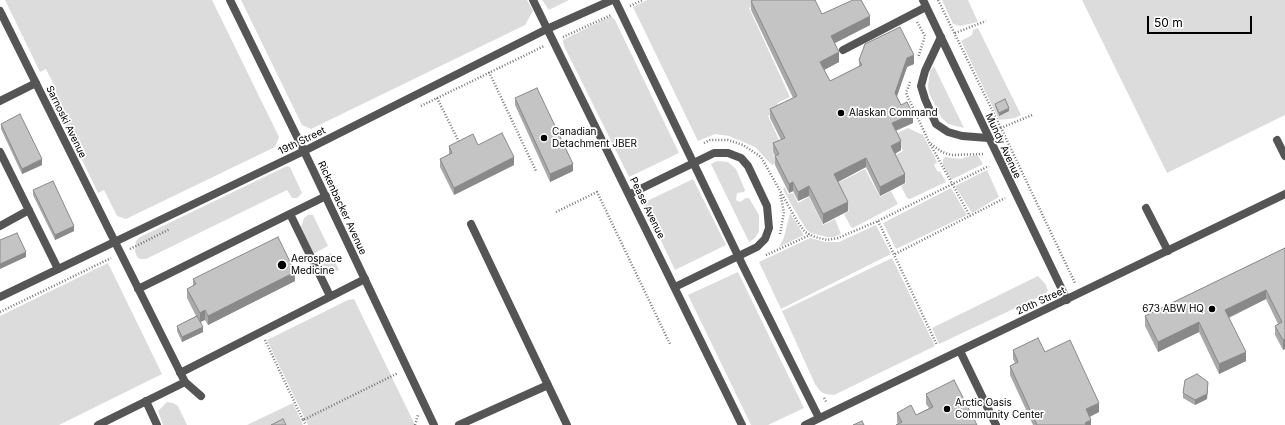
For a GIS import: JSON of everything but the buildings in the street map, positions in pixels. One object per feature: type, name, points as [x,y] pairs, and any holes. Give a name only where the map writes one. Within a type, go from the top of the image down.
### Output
[{"type":"street","name":"Rickenbacker Avenue","points":[[230,0],[326,196],[434,425]]},
{"type":"street","name":"Pease Avenue","points":[[533,0],[630,194],[742,425]]},
{"type":"street","name":"19th Street","points":[[0,297],[304,151],[547,29],[613,0]]},
{"type":"street","points":[[613,0],[620,11],[819,418]]},
{"type":"street","points":[[843,50],[925,3]]},
{"type":"street","name":"Mundy Avenue","points":[[925,3],[988,138],[1067,300]]},
{"type":"street","name":"Sarnoski Avenue","points":[[0,11],[180,373],[185,382],[201,396]]},
{"type":"street","points":[[941,37],[925,71],[921,86],[936,124],[948,132],[962,136],[988,138]]},
{"type":"street","points":[[0,101],[36,83]]},
{"type":"street","points":[[1277,140],[1285,156]]},
{"type":"street","points":[[0,152],[58,270]]},
{"type":"street","points":[[630,194],[714,154],[728,153],[741,158],[748,166],[767,206],[769,228],[765,239],[757,247],[675,287]]},
{"type":"street","name":"20th Street","points":[[805,425],[1080,294],[1285,194]]},
{"type":"street","points":[[138,289],[326,196]]},
{"type":"street","points":[[1146,208],[1168,251]]},
{"type":"street","points":[[0,226],[29,210]]},
{"type":"street","points":[[290,214],[330,296]]},
{"type":"street","points":[[472,224],[567,425]]},
{"type":"street","points":[[180,373],[364,279]]},
{"type":"street","points":[[960,351],[996,425]]},
{"type":"street","points":[[98,425],[185,382]]},
{"type":"street","points":[[459,425],[548,385]]},
{"type":"street","points":[[146,401],[157,425]]},
{"type":"path","points":[[938,0],[1080,294]]},
{"type":"path","points":[[416,109],[553,41],[620,11]]},
{"type":"path","points":[[954,34],[986,21]]},
{"type":"path","points":[[489,72],[536,172]]},
{"type":"path","points":[[437,98],[462,147]]},
{"type":"path","points":[[1001,128],[1032,115]]},
{"type":"path","points":[[704,143],[710,140],[728,140],[743,145],[761,157],[797,221],[805,232],[827,240],[838,238],[878,221],[989,166]]},
{"type":"path","points":[[929,142],[942,152],[951,155],[983,154]]},
{"type":"path","points":[[556,212],[597,192],[670,344]]},
{"type":"path","points":[[895,254],[1005,198]]},
{"type":"path","points":[[878,221],[937,345]]},
{"type":"path","points":[[0,312],[176,226]]},
{"type":"path","points":[[766,255],[811,235]]},
{"type":"path","points":[[261,332],[306,425]]},
{"type":"path","points":[[303,420],[407,369]]},
{"type":"shaded area","points":[[5,0],[212,0],[279,137],[275,147],[126,219],[117,216],[104,190],[98,193],[48,89],[54,85],[46,69],[40,72]]},
{"type":"shaded area","points":[[241,0],[527,0],[533,11],[525,25],[311,129],[302,125]]},
{"type":"shaded area","points":[[542,0],[569,0],[549,10]]},
{"type":"shaded area","points":[[647,0],[755,0],[757,4],[749,8],[790,97],[777,103],[780,110],[768,116],[782,146],[772,151],[777,162],[772,165],[755,147],[729,136],[715,134],[698,141],[633,7]]},
{"type":"shaded area","points":[[942,0],[968,0],[978,22],[960,26],[953,24]]},
{"type":"shaded area","points":[[1082,0],[1285,0],[1285,115],[1167,173]]},
{"type":"shaded area","points":[[611,16],[615,20],[679,153],[629,177],[564,46],[563,40]]},
{"type":"shaded area","points":[[978,28],[1021,115],[1015,118],[999,120],[961,41],[972,35],[973,30]]},
{"type":"shaded area","points":[[934,66],[964,128],[948,124],[941,117],[929,93],[928,86],[930,71]]},
{"type":"shaded area","points":[[908,128],[923,135],[937,162],[934,165],[938,172],[940,171],[946,182],[910,199],[907,198],[901,186],[906,183],[893,156],[903,151],[895,134]]},
{"type":"shaded area","points":[[975,155],[978,156],[983,164],[951,180],[943,165],[943,159],[945,157],[960,159]]},
{"type":"shaded area","points":[[717,161],[728,162],[736,169],[745,190],[744,192],[737,193],[736,200],[740,202],[746,198],[749,198],[759,215],[759,231],[755,238],[749,242],[711,164]]},
{"type":"shaded area","points":[[287,166],[290,167],[302,193],[297,198],[292,198],[287,190],[146,259],[140,259],[137,257],[135,251],[136,241],[140,237]]},
{"type":"shaded area","points":[[865,169],[880,197],[891,191],[898,204],[853,228],[844,214],[849,211],[836,184]]},
{"type":"shaded area","points":[[987,170],[999,197],[972,213],[955,186]]},
{"type":"shaded area","points":[[693,179],[726,245],[675,270],[643,203]]},
{"type":"shaded area","points":[[785,187],[788,194],[793,193],[798,203],[809,197],[823,225],[835,219],[841,234],[834,237],[827,237],[811,233],[806,229],[783,189]]},
{"type":"shaded area","points":[[951,188],[967,215],[896,249],[883,223]]},
{"type":"shaded area","points":[[790,213],[804,235],[779,247],[784,237]]},
{"type":"shaded area","points":[[308,215],[313,215],[328,246],[313,254],[301,227],[304,218]]},
{"type":"shaded area","points":[[876,225],[891,254],[781,309],[759,262],[810,238],[825,242],[839,242]]},
{"type":"shaded area","points":[[331,253],[339,270],[330,273],[321,269],[316,260]]},
{"type":"shaded area","points":[[892,258],[935,346],[834,395],[825,394],[820,391],[815,384],[782,311]]},
{"type":"shaded area","points":[[108,263],[162,374],[59,425],[0,425],[0,316]]},
{"type":"shaded area","points":[[738,272],[804,408],[768,425],[751,425],[688,295]]},
{"type":"shaded area","points":[[1038,276],[1046,285],[1048,291],[1043,295],[939,344],[932,328]]},
{"type":"shaded area","points":[[354,299],[415,425],[308,425],[267,340],[348,300]]},
{"type":"shaded area","points":[[167,402],[178,406],[187,425],[163,425],[158,411]]},
{"type":"shaded area","points":[[293,403],[303,425],[247,425]]},
{"type":"place","name":"Alaskan Command","points":[[841,113]]},
{"type":"place","name":"Canadian Detachment JBER","points":[[544,138]]},
{"type":"place","name":"Aerospace Medicine","points":[[282,265]]},
{"type":"place","name":"673 ABW HQ","points":[[1212,309]]},
{"type":"place","name":"Arctic Oasis Community Center","points":[[947,409]]}]
